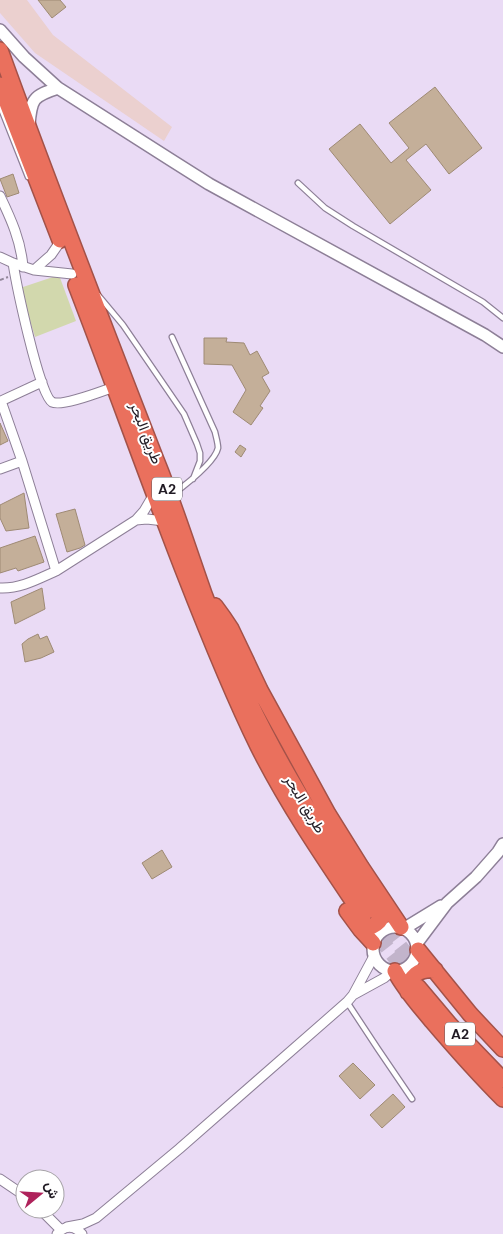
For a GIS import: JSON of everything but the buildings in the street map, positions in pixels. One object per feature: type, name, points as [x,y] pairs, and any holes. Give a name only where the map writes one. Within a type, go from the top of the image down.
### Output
[{"type":"highway","name":"طريق البحر","points":[[0,50],[87,284],[170,496],[224,645],[281,764],[370,915]]},
{"type":"highway","name":"طريق البحر","points":[[0,85],[3,113],[56,244],[72,274],[164,521],[208,634],[243,715],[276,780],[313,841],[370,915]]},
{"type":"highway","points":[[374,950],[370,915],[403,928]]},
{"type":"highway","points":[[417,946],[422,983],[482,1078],[503,1099]]},
{"type":"highway","points":[[394,971],[401,982],[422,983],[470,1014],[503,1049]]},
{"type":"highway","name":"A2","points":[[422,983],[503,1067]]},
{"type":"highway","name":"A2","points":[[422,983],[450,1025],[503,1080]]},
{"type":"main road","points":[[0,30],[24,57],[58,88],[209,184],[503,347]]},
{"type":"main road","points":[[29,129],[30,108],[33,102],[40,95],[58,88]]},
{"type":"main road","points":[[417,946],[414,937],[403,928],[394,926],[381,931],[376,937],[374,950],[378,963],[384,968],[394,971],[408,967],[416,956],[417,946],[426,929],[447,903],[476,877],[503,844]]},
{"type":"main road","points":[[403,928],[447,903]]},
{"type":"street","points":[[0,196],[17,236],[24,267]]},
{"type":"street","points":[[34,270],[51,255],[56,244]]},
{"type":"street","points":[[0,257],[34,270],[72,274]]},
{"type":"street","points":[[13,263],[23,314],[42,382],[49,399],[58,403],[69,401],[114,387]]},
{"type":"street","points":[[42,382],[1,401],[22,461],[56,571]]},
{"type":"street","points":[[0,470],[22,461]]},
{"type":"street","points":[[0,588],[15,587],[56,571],[136,520],[154,494]]},
{"type":"street","points":[[136,520],[164,521]]},
{"type":"street","points":[[350,998],[374,950]]},
{"type":"street","points":[[62,1230],[96,1218],[186,1143],[350,998],[394,971]]},
{"type":"street","points":[[0,1179],[15,1189]]},
{"type":"street","points":[[87,1234],[96,1218]]},
{"type":"street","points":[[50,1219],[62,1230]]},
{"type":"street","points":[[62,1230],[74,1228],[82,1234]]},
{"type":"lane","points":[[3,113],[32,187]]},
{"type":"lane","points":[[298,183],[325,208],[483,302],[503,318]]},
{"type":"lane","points":[[87,284],[123,325],[184,414],[198,444],[200,453],[200,461],[193,479]]},
{"type":"lane","points":[[170,496],[193,479],[215,455],[218,449],[215,432],[172,337]]},
{"type":"lane","points":[[350,998],[378,1049],[412,1099]]},
{"type":"shaded area","points":[[0,0],[27,0],[53,35],[172,127],[164,141],[35,53],[0,13]]},
{"type":"green space","points":[[59,275],[76,321],[35,337],[20,288]]},
{"type":"tunnel","points":[[372,910],[428,982]]},
{"type":"tunnel","points":[[364,918],[418,987]]}]
